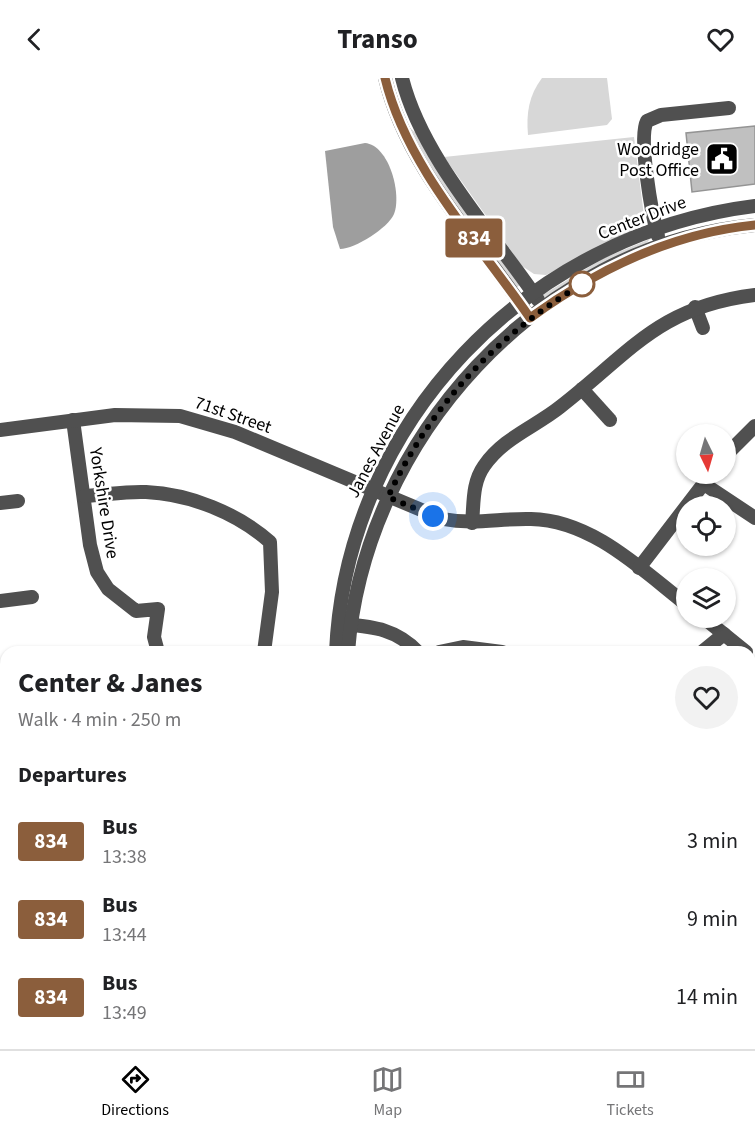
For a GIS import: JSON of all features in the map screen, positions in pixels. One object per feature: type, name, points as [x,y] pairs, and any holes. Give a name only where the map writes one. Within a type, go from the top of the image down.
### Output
[{"type":"street","points":[[385,78],[399,124],[415,154],[530,318]]},
{"type":"street","points":[[402,78],[425,138],[544,308]]},
{"type":"street","points":[[661,246],[656,229],[643,135],[647,121],[661,115],[729,108]]},
{"type":"street","name":"Center Drive","points":[[520,303],[533,292],[612,246],[702,215],[755,206]]},
{"type":"street","name":"Center Drive","points":[[544,308],[611,268],[661,246],[713,232],[755,225]]},
{"type":"street","points":[[472,523],[475,487],[484,465],[504,444],[559,408],[650,332],[695,307],[755,295]]},
{"type":"street","name":"Janes Avenue","points":[[347,646],[345,624],[351,556],[374,491],[397,442],[431,390],[477,339],[520,303]]},
{"type":"street","points":[[695,307],[703,328]]},
{"type":"street","name":"Janes Avenue","points":[[338,646],[363,562],[388,497],[415,445],[452,394],[482,360],[544,308]]},
{"type":"street","points":[[582,389],[610,420]]},
{"type":"street","name":"71st Street","points":[[0,430],[139,413],[195,419],[235,432],[443,519],[472,523],[531,519],[558,522],[600,540],[676,597]]},
{"type":"street","name":"Yorkshire Drive","points":[[73,420],[90,545],[97,572],[108,589],[136,611],[158,609],[154,637],[156,646]]},
{"type":"street","points":[[736,445],[755,426]]},
{"type":"street","points":[[639,568],[704,484]]},
{"type":"street","points":[[714,484],[755,518]]},
{"type":"street","points":[[85,496],[145,492],[183,498],[230,515],[274,539],[272,592],[265,646]]},
{"type":"street","points":[[0,503],[18,501]]},
{"type":"street","points":[[0,601],[32,597]]},
{"type":"street","points":[[345,624],[383,628],[397,634],[411,646]]},
{"type":"street","points":[[716,628],[739,646]]},
{"type":"street","points":[[709,646],[724,634]]},
{"type":"shaded area","points":[[542,78],[607,78],[612,119],[607,125],[528,135],[529,105]]},
{"type":"shaded area","points":[[409,127],[417,134],[521,284],[516,288],[424,159]]},
{"type":"shaded area","points":[[634,137],[644,216],[639,227],[546,275],[534,274],[522,266],[444,157]]},
{"type":"shaded area","points":[[365,143],[381,152],[392,172],[396,195],[394,214],[391,220],[370,237],[354,246],[340,249],[333,227],[325,151]]},
{"type":"shaded area","points":[[650,239],[643,247],[551,297],[539,297],[604,258]]},
{"type":"building","name":"Woodridge Post Office","points":[[755,126],[755,184],[692,192],[686,133]]},
{"type":"bus line","name":"834","points":[[385,78],[399,124],[415,154],[530,318],[590,279],[633,257],[699,235],[755,225]]},
{"type":"place","name":"Woodridge Post Office","points":[[722,159]]},
{"type":"route","points":[[433,516],[388,497],[422,434],[457,387],[493,349],[530,318],[582,284]]}]
